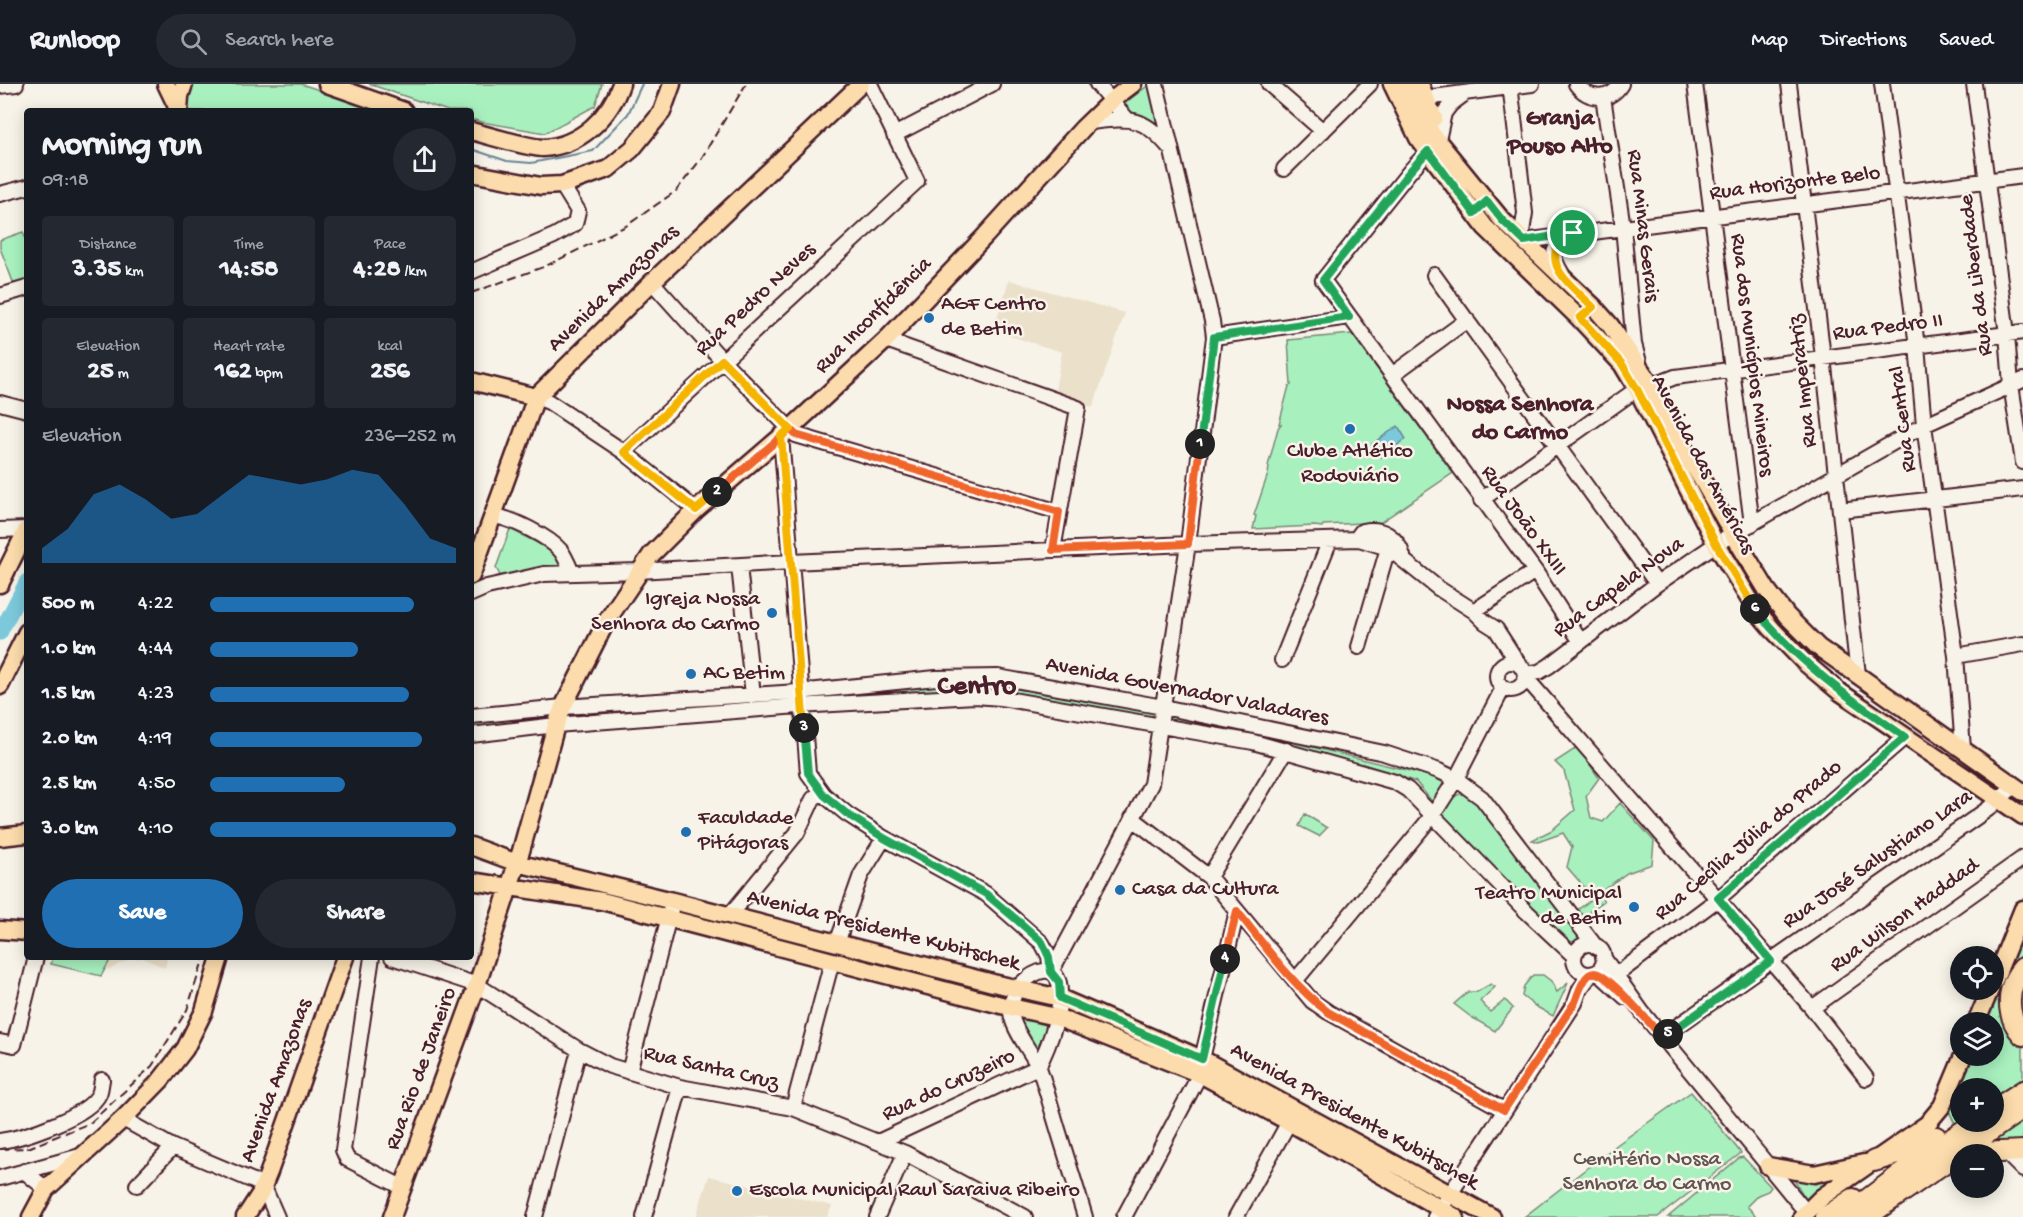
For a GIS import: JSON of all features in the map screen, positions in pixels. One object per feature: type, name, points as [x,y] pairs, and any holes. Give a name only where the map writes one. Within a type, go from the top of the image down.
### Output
[{"type":"highway","points":[[2023,968],[2013,982],[2009,1003],[2014,1023],[2023,1035]]},
{"type":"highway","points":[[2004,1103],[2023,1091]]},
{"type":"highway","points":[[1971,1144],[2023,1108]]},
{"type":"highway","points":[[1874,1161],[1917,1148],[1950,1131]]},
{"type":"highway","points":[[1844,1217],[1962,1132]]},
{"type":"highway","points":[[1866,1217],[1950,1159]]},
{"type":"highway","points":[[1826,1217],[1860,1194],[1896,1178]]},
{"type":"main road","points":[[166,84],[178,108]]},
{"type":"main road","points":[[179,108],[184,84]]},
{"type":"main road","points":[[327,84],[395,108]]},
{"type":"main road","points":[[474,132],[542,148],[562,143],[585,133],[603,119],[618,94],[621,84]]},
{"type":"main road","points":[[474,175],[541,186],[562,185],[608,169],[632,149],[662,112],[672,84]]},
{"type":"main road","name":"Avenida Amazonas","points":[[474,567],[536,397],[652,282],[861,84]]},
{"type":"main road","name":"Rua Inconfidência","points":[[638,572],[651,555],[696,510],[786,432],[886,340],[1090,122],[1112,100],[1133,84]]},
{"type":"main road","name":"Avenida das Américas","points":[[1390,84],[1418,138],[1433,142]]},
{"type":"main road","name":"Avenida das Américas","points":[[1404,84],[1433,142],[1481,207],[1502,220],[1593,307],[1610,325],[1642,370],[1645,388],[1716,544],[1756,610],[1803,661],[1840,692],[2023,816]]},
{"type":"main road","points":[[1423,91],[1434,120],[1433,142]]},
{"type":"main road","name":"Avenida das Américas","points":[[1481,207],[1485,227],[1580,318],[1645,388],[1775,602],[1787,616],[1818,647],[2018,789]]},
{"type":"main road","points":[[1580,318],[1593,307]]},
{"type":"main road","points":[[474,382],[536,397]]},
{"type":"main road","points":[[0,584],[24,535]]},
{"type":"main road","name":"Rua Rio de Janeiro","points":[[392,1217],[477,985],[517,863],[562,707],[606,622],[638,572]]},
{"type":"main road","points":[[0,686],[24,638]]},
{"type":"main road","points":[[1803,661],[1805,649],[1812,646],[1818,647]]},
{"type":"main road","points":[[1943,762],[1956,760],[1963,749]]},
{"type":"main road","points":[[0,837],[24,834]]},
{"type":"main road","name":"Avenida Presidente Kubitschek","points":[[474,847],[517,863],[1060,998],[1201,1067],[1442,1206],[1455,1217]]},
{"type":"main road","name":"Avenida Presidente Kubitschek","points":[[474,881],[602,901],[1056,1017],[1201,1067],[1289,1122],[1442,1206],[1491,1217]]},
{"type":"main road","points":[[2004,956],[2023,909]]},
{"type":"main road","points":[[0,930],[24,932]]},
{"type":"main road","points":[[31,1217],[46,1189],[123,1119],[160,1081],[185,1049],[204,1011],[219,960]]},
{"type":"main road","name":"Avenida Amazonas","points":[[245,1217],[261,1190],[344,960]]},
{"type":"main road","points":[[1804,1215],[1826,1194],[1927,1125],[1942,1106],[1959,1066]]},
{"type":"main road","points":[[1768,1166],[1814,1174],[1874,1161]]},
{"type":"street","points":[[0,86],[16,84]]},
{"type":"street","points":[[870,84],[894,135],[992,84]]},
{"type":"street","points":[[1097,84],[1127,119]]},
{"type":"street","points":[[1051,972],[1151,784],[1188,544],[1214,337],[1156,84]]},
{"type":"street","points":[[1269,84],[1323,130]]},
{"type":"street","points":[[1284,169],[1370,84]]},
{"type":"street","points":[[1423,91],[1463,95],[1532,84]]},
{"type":"street","points":[[1576,84],[1588,95],[1603,97],[1612,94],[1621,84]]},
{"type":"street","name":"Rua dos Municípios Mineiros","points":[[1695,84],[1752,524]]},
{"type":"street","name":"Rua Imperatriz","points":[[1789,84],[1823,357],[1857,675]]},
{"type":"street","name":"Rua Central","points":[[1882,84],[1917,346],[1924,425],[1956,656],[1963,749]]},
{"type":"street","name":"Rua da Liberdade","points":[[1974,84],[2007,334],[2017,382],[2023,462]]},
{"type":"street","points":[[1510,86],[1526,213],[1523,240]]},
{"type":"street","points":[[1433,142],[1444,113],[1450,104],[1463,95]]},
{"type":"street","name":"Rua Minas Gerais","points":[[1603,97],[1623,227],[1634,344],[1642,370]]},
{"type":"street","points":[[1090,122],[1127,119],[1141,122],[1155,130],[1170,148]]},
{"type":"street","name":"Rua Pedro Neves","points":[[624,452],[917,181],[894,135]]},
{"type":"street","name":"Rua João XXIII","points":[[1433,142],[1323,280],[1534,571],[1581,642]]},
{"type":"street","name":"Rua Horizonte Belo","points":[[1523,240],[2023,176]]},
{"type":"street","points":[[474,271],[554,236],[575,224],[578,211],[562,185]]},
{"type":"street","points":[[0,195],[24,188]]},
{"type":"street","points":[[1502,220],[1517,219],[1526,213]]},
{"type":"street","points":[[1568,282],[1554,261],[1554,252],[1559,242],[1573,233]]},
{"type":"street","points":[[1434,275],[1657,584]]},
{"type":"street","points":[[652,282],[786,432],[1059,512]]},
{"type":"street","points":[[0,296],[24,289]]},
{"type":"street","points":[[1214,337],[1349,317]]},
{"type":"street","points":[[1392,375],[1467,320]]},
{"type":"street","points":[[1610,325],[1621,331],[1629,330],[1633,325]]},
{"type":"street","name":"Rua Pedro II","points":[[1481,500],[1645,388],[1675,376],[2023,332]]},
{"type":"street","points":[[886,340],[1078,408],[1053,550]]},
{"type":"street","name":"Rua Capela Nova","points":[[1523,673],[1539,672],[1657,584],[1716,544],[1924,425],[2017,382]]},
{"type":"street","points":[[536,397],[549,402],[624,452],[696,510]]},
{"type":"street","points":[[0,403],[24,409]]},
{"type":"street","points":[[786,432],[791,562],[808,773],[821,791],[847,814],[884,838],[986,894],[1042,942],[1049,957],[1051,972],[1059,982],[1060,998],[1047,1049],[1038,1067]]},
{"type":"street","points":[[1840,510],[2023,489]]},
{"type":"street","points":[[493,516],[522,526],[558,548],[572,573]]},
{"type":"street","points":[[0,530],[24,529]]},
{"type":"street","points":[[1356,539],[1362,531],[1374,529],[1389,534],[1400,547],[1404,561]]},
{"type":"street","points":[[474,593],[544,574],[638,572],[791,562],[1188,544],[1356,539],[1374,542],[1388,548],[1438,588],[1474,611],[1496,629],[1533,686],[1812,1008],[1866,1078]]},
{"type":"street","points":[[1282,660],[1330,540]]},
{"type":"street","points":[[1359,647],[1388,548]]},
{"type":"street","points":[[740,566],[753,694]]},
{"type":"street","points":[[1474,611],[1534,571]]},
{"type":"street","points":[[474,577],[487,588]]},
{"type":"street","points":[[1485,622],[1501,656],[1497,680],[1503,688],[1516,690],[1522,685],[1523,673]]},
{"type":"street","points":[[1956,656],[2023,644]]},
{"type":"street","points":[[1498,671],[1508,662],[1523,673]]},
{"type":"street","name":"Avenida Governador Valadares","points":[[474,735],[802,699],[936,678],[998,677],[1163,707],[1383,753],[1456,779],[1482,798],[1600,952],[1642,1012]]},
{"type":"street","points":[[1436,818],[1503,688]]},
{"type":"street","name":"Avenida Governador Valadares","points":[[474,716],[562,707],[753,694],[802,699],[975,696],[1001,698],[1253,742],[1395,782],[1408,790],[1575,962]]},
{"type":"street","name":"Rua Cecília Júlia do Prado","points":[[1616,975],[1718,898],[1905,737]]},
{"type":"street","points":[[1209,878],[1286,750]]},
{"type":"street","points":[[1295,981],[1436,818],[1450,797],[1468,788]]},
{"type":"street","name":"Rua José Salustiano Lara","points":[[1662,1038],[2018,789]]},
{"type":"street","points":[[730,915],[797,833],[813,799],[821,791]]},
{"type":"street","points":[[1132,818],[1209,878],[1312,1001],[1504,1110]]},
{"type":"street","points":[[837,943],[861,875],[884,838]]},
{"type":"street","name":"Rua Wilson Haddad","points":[[1812,1008],[2023,858]]},
{"type":"street","points":[[629,1072],[673,901]]},
{"type":"street","points":[[1124,1217],[1201,1067],[1237,911]]},
{"type":"street","points":[[1442,1206],[1575,1002],[1580,989],[1602,965],[1600,952],[1588,945],[1581,947],[1575,962],[1572,993],[1564,1017]]},
{"type":"street","points":[[0,1042],[14,1046],[35,960]]},
{"type":"street","points":[[372,960],[343,1150],[347,1159],[402,1187]]},
{"type":"street","name":"Rua Santa Cruz","points":[[401,960],[477,985],[579,1050],[610,1066],[680,1087],[793,1108],[905,1153],[1019,1216]]},
{"type":"street","points":[[793,1108],[832,961]]},
{"type":"street","points":[[1575,962],[1582,973],[1601,975],[1642,1012],[1768,1166],[1804,1215]]},
{"type":"street","points":[[1051,972],[1044,970],[1035,972],[1017,989],[1010,1007],[1017,1030],[1038,1067],[1085,1217]]},
{"type":"street","points":[[535,1217],[579,1050]]},
{"type":"street","name":"Rua do Cruzeiro","points":[[878,1142],[1038,1067]]},
{"type":"street","points":[[0,1141],[57,1124],[87,1108],[99,1095],[102,1080]]},
{"type":"street","points":[[644,1217],[680,1087]]},
{"type":"street","points":[[123,1119],[173,1148],[261,1190],[276,1217]]},
{"type":"street","points":[[1236,1217],[1289,1122]]},
{"type":"street","points":[[137,1185],[173,1148]]},
{"type":"street","points":[[2014,1151],[2023,1170]]},
{"type":"street","points":[[877,1217],[905,1153]]},
{"type":"street","points":[[0,1178],[84,1155]]},
{"type":"street","points":[[24,1171],[46,1189]]},
{"type":"shaded area","points":[[1009,280],[1125,313],[1093,407],[1054,395],[1062,352],[993,331]]},
{"type":"shaded area","points":[[107,960],[128,960],[109,970],[105,964]]},
{"type":"shaded area","points":[[147,960],[167,960],[165,968]]},
{"type":"shaded area","name":"Escola Municipal Raul Saraiva Ribeiro","points":[[709,1176],[832,1206],[827,1217],[696,1217]]},
{"type":"green space","points":[[189,84],[301,84],[374,108],[187,108]]},
{"type":"green space","points":[[369,84],[602,84],[595,106],[545,133],[474,120],[474,108],[439,108]]},
{"type":"green space","points":[[1150,84],[1159,124],[1120,107]]},
{"type":"green space","points":[[23,232],[24,283],[15,287],[0,248],[0,240]]},
{"type":"green space","name":"Clube Atlético Rodoviário","points":[[1352,334],[1453,473],[1381,522],[1253,529],[1256,516],[1254,515],[1268,474],[1268,466],[1291,385],[1288,340]]},
{"type":"green space","points":[[510,529],[559,554],[563,566],[537,568],[501,577],[496,568]]},
{"type":"green space","points":[[958,683],[999,685],[1193,718],[1451,781],[1434,804],[1416,782],[1363,764],[1196,725],[983,689],[539,720],[474,731],[474,721]]},
{"type":"green space","points":[[1578,747],[1599,778],[1586,796],[1591,818],[1603,822],[1620,803],[1654,841],[1652,864],[1627,873],[1593,897],[1567,867],[1572,847],[1563,833],[1538,842],[1532,840],[1552,830],[1575,810],[1564,771],[1555,762]]},
{"type":"green space","points":[[1470,792],[1589,941],[1582,942],[1572,951],[1441,821],[1454,797]]},
{"type":"green space","points":[[1305,814],[1327,828],[1319,836],[1299,826]]},
{"type":"green space","points":[[1599,894],[1604,901],[1590,911],[1594,916],[1584,923],[1576,911]]},
{"type":"green space","points":[[679,907],[1001,989],[1001,998],[677,917]]},
{"type":"green space","points":[[2023,924],[2023,955],[2012,967],[2013,1038],[2023,1047],[2023,1079],[2004,1092],[2004,1078],[1960,1078],[1965,1066],[2004,1066],[2004,1012],[1987,1012],[1992,1000],[2004,1000],[2004,971]]},
{"type":"green space","points":[[52,960],[110,960],[101,976],[51,964]]},
{"type":"green space","points":[[1533,975],[1543,975],[1551,981],[1557,992],[1568,983],[1553,1016],[1522,996],[1524,986]]},
{"type":"green space","points":[[1491,984],[1495,987],[1480,1001],[1490,1012],[1505,1000],[1513,1008],[1495,1031],[1454,1004],[1468,992],[1477,992]]},
{"type":"green space","points":[[1019,1019],[1050,1024],[1038,1060]]},
{"type":"green space","name":"Cemitério Nossa Senhora do Carmo","points":[[1691,1092],[1741,1153],[1658,1217],[1524,1217],[1618,1144]]},
{"type":"green space","points":[[2023,1119],[2023,1144],[1997,1144],[1994,1139]]},
{"type":"green space","points":[[1743,1157],[1771,1187],[1747,1206],[1757,1217],[1668,1217],[1739,1158]]},
{"type":"green space","points":[[1845,1173],[1807,1201],[1791,1175]]},
{"type":"water","points":[[1398,426],[1406,439],[1381,457],[1372,444]]},
{"type":"waterway","points":[[474,150],[507,161],[531,163],[593,151],[628,114],[642,84]]},
{"type":"waterway","points":[[0,633],[24,587]]},
{"type":"railway","points":[[474,292],[546,266],[626,226],[676,191],[701,159],[746,84]]},
{"type":"railway","points":[[0,1149],[28,1148],[90,1123],[152,1066],[187,1010],[203,960]]},
{"type":"place","name":"AGF Centro de Betim","points":[[929,318]]},
{"type":"place","name":"Clube Atlético Rodoviário","points":[[1350,429]]},
{"type":"place","name":"Igreja Nossa Senhora do Carmo","points":[[772,613]]},
{"type":"place","name":"AC Betim","points":[[691,674]]},
{"type":"place","name":"Faculdade Pitágoras","points":[[686,832]]},
{"type":"place","name":"Casa da Cultura","points":[[1120,890]]},
{"type":"place","name":"Teatro Municipal de Betim","points":[[1634,907]]},
{"type":"place","name":"Escola Municipal Raul Saraiva Ribeiro","points":[[737,1191]]},
{"type":"district","name":"Granja Pouso Alto","points":[[1560,133]]},
{"type":"district","name":"Nossa Senhora do Carmo","points":[[1520,419]]},
{"type":"district","name":"Centro","points":[[977,687]]},
{"type":"route","points":[[1573,233],[1524,241],[1502,220],[1487,201],[1474,213],[1428,151],[1323,280],[1349,317],[1214,337],[1188,544],[1053,550],[1059,512],[796,435],[790,429],[781,436],[696,510],[624,452],[722,360],[790,429],[781,436],[808,773],[824,795],[847,814],[884,838],[986,894],[1042,942],[1049,957],[1051,972],[1059,982],[1060,998],[1202,1059],[1237,911],[1312,1001],[1504,1110],[1575,1002],[1586,978],[1591,974],[1601,975],[1609,982],[1642,1012],[1662,1038],[1771,961],[1718,898],[1905,737],[1840,692],[1803,661],[1756,610],[1716,544],[1622,364],[1580,318],[1593,307],[1568,282],[1554,261],[1554,252],[1559,242],[1573,233]]}]
